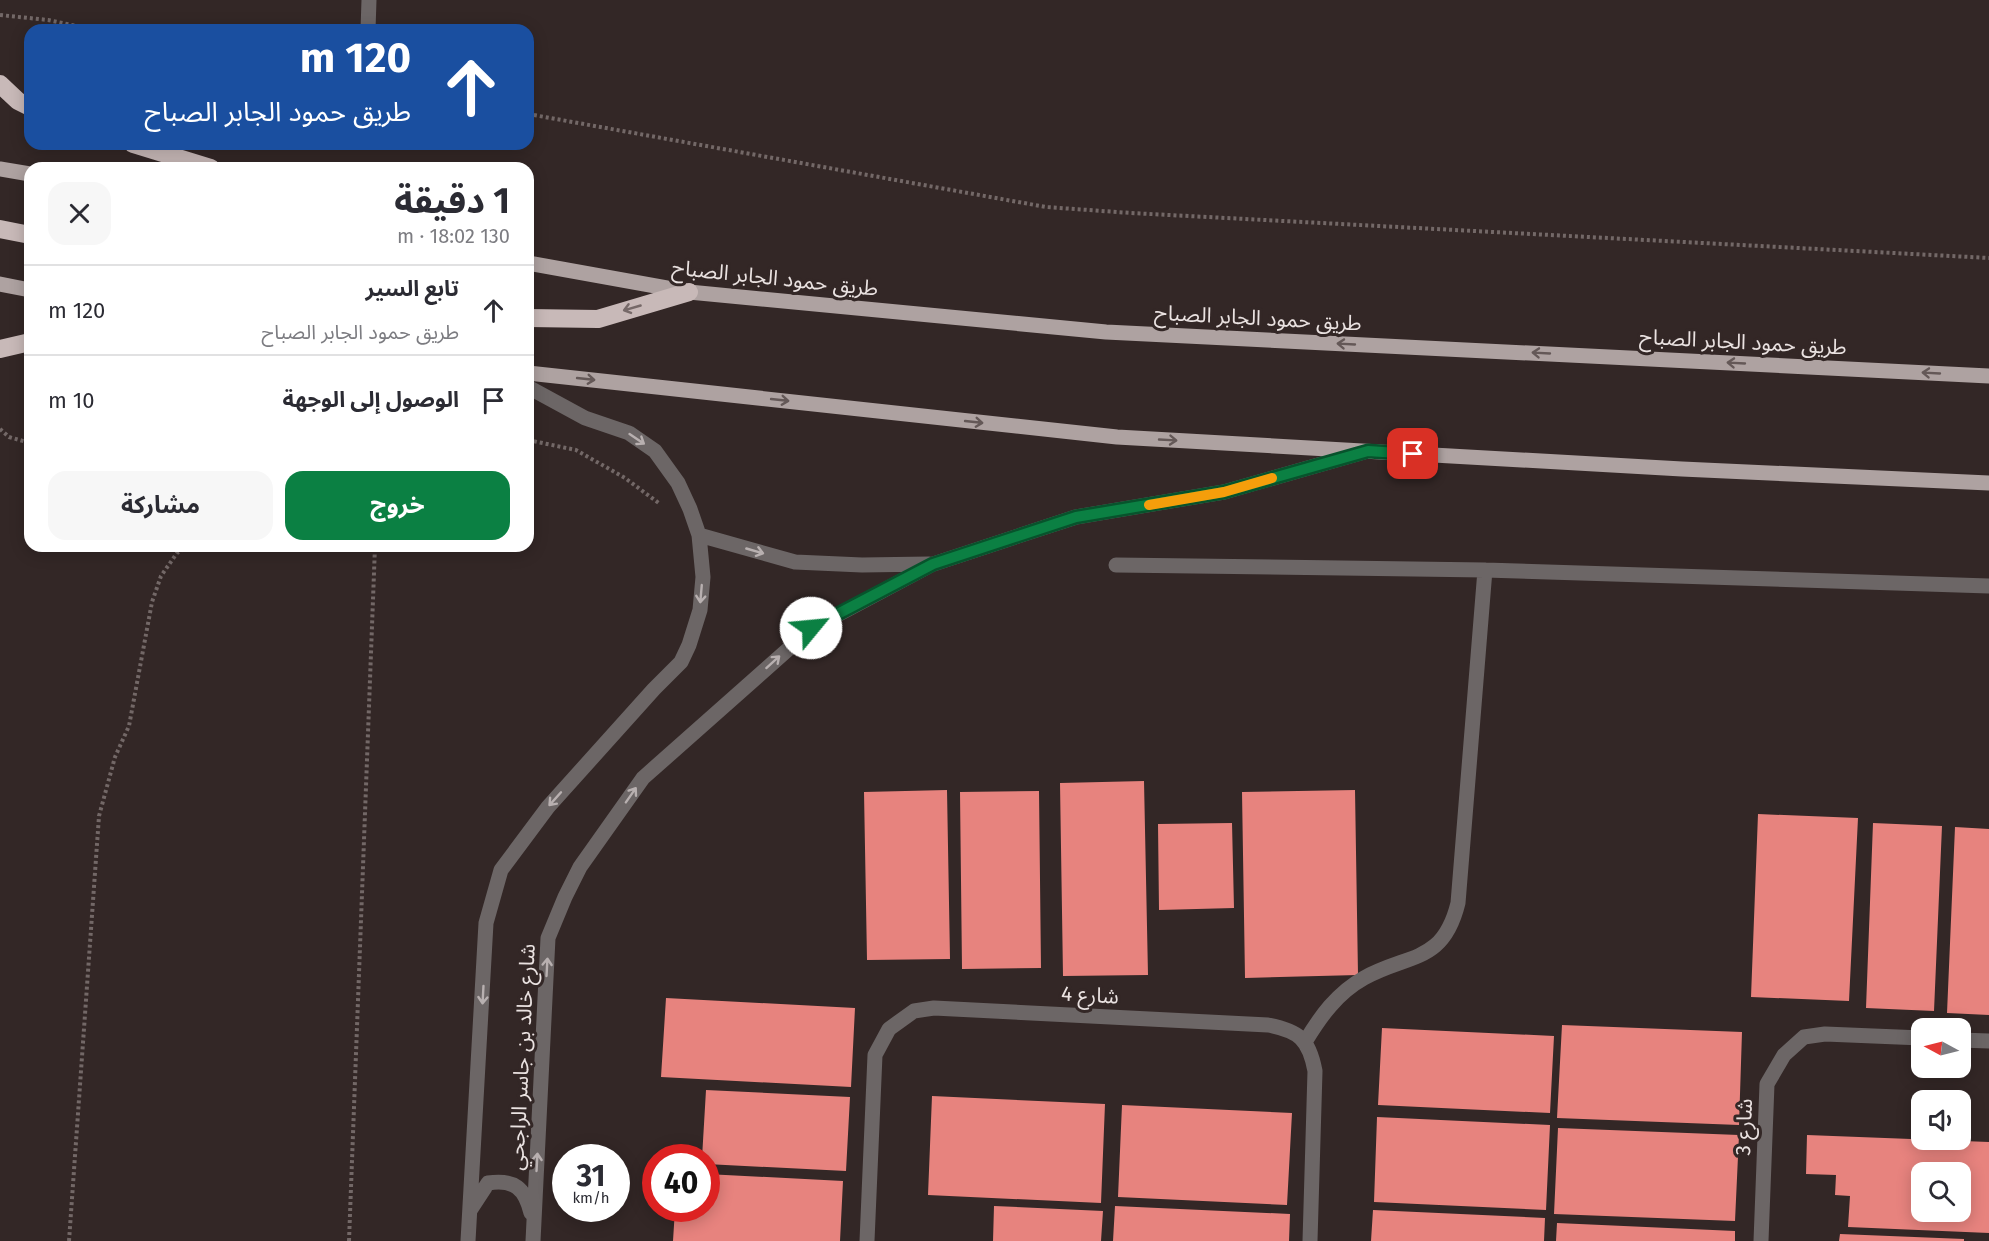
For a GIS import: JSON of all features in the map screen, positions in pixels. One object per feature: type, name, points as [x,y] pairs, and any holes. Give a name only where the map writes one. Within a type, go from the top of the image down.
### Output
[{"type":"highway","points":[[0,84],[24,104]]},
{"type":"highway","points":[[152,150],[192,162]]},
{"type":"highway","points":[[0,229],[24,234]]},
{"type":"highway","points":[[534,318],[597,319],[688,292]]},
{"type":"highway","points":[[0,349],[24,343]]},
{"type":"main road","points":[[0,169],[24,173]]},
{"type":"main road","name":"طريق حمود الجابر الصباح","points":[[534,264],[688,292],[1106,332],[1989,376]]},
{"type":"main road","points":[[0,284],[24,289]]},
{"type":"main road","points":[[534,374],[1117,437],[1989,483]]},
{"type":"street","points":[[368,24],[369,0]]},
{"type":"street","name":"شارع خالد بن جاسر الراجحي","points":[[468,1241],[486,923],[501,870],[548,807],[681,662],[700,609],[703,577],[699,535],[678,483],[655,451],[629,433],[585,418],[534,390]]},
{"type":"street","name":"شارع خالد بن جاسر الراجحي","points":[[534,1234],[548,938],[580,867],[643,778],[811,628],[933,564],[1076,517],[1224,492],[1368,451]]},
{"type":"street","points":[[699,535],[795,562],[933,564]]},
{"type":"street","points":[[1116,565],[1485,570],[1989,586]]},
{"type":"street","points":[[1310,1241],[1315,1071],[1312,1055],[1305,1042],[1320,1018],[1347,990],[1364,978],[1415,959],[1431,950],[1444,937],[1454,921],[1458,903],[1485,570]]},
{"type":"street","name":"شارع 4","points":[[867,1241],[875,1055],[889,1029],[914,1011],[934,1008],[1268,1025],[1289,1029],[1305,1042]]},
{"type":"street","name":"شارع 3","points":[[1761,1241],[1767,1084],[1784,1055],[1804,1037],[1825,1034],[1911,1038]]},
{"type":"street","points":[[1971,1040],[1989,1041]]},
{"type":"street","points":[[471,1209],[488,1183],[503,1181],[517,1186],[527,1200],[534,1234]]},
{"type":"path","points":[[0,15],[67,24]]},
{"type":"path","points":[[534,115],[1046,207],[1989,258]]},
{"type":"path","points":[[0,429],[9,437],[24,441]]},
{"type":"path","points":[[534,441],[576,450],[625,478],[662,505]]},
{"type":"path","points":[[69,1241],[99,816],[115,757],[129,726],[152,602],[161,576],[179,552]]},
{"type":"path","points":[[349,1241],[375,552]]},
{"type":"building","points":[[1144,781],[1148,975],[1063,976],[1060,783]]},
{"type":"building","points":[[947,790],[950,959],[867,960],[864,792]]},
{"type":"building","points":[[1355,790],[1358,975],[1245,978],[1242,792]]},
{"type":"building","points":[[1039,791],[1041,968],[962,969],[960,792]]},
{"type":"building","points":[[1758,814],[1858,818],[1849,1001],[1751,997]]},
{"type":"building","points":[[1232,823],[1234,908],[1159,910],[1158,824]]},
{"type":"building","points":[[1873,823],[1942,826],[1934,1011],[1866,1008]]},
{"type":"building","points":[[1955,827],[1989,829],[1989,1015],[1947,1013]]},
{"type":"building","points":[[666,998],[855,1008],[851,1087],[661,1077]]},
{"type":"building","points":[[1562,1025],[1742,1032],[1739,1125],[1557,1118]]},
{"type":"building","points":[[1382,1028],[1554,1036],[1550,1113],[1378,1105]]},
{"type":"building","points":[[706,1090],[850,1097],[846,1171],[720,1165],[720,1144],[703,1144]]},
{"type":"building","points":[[932,1096],[1105,1104],[1101,1203],[928,1195]]},
{"type":"building","points":[[1122,1105],[1292,1113],[1287,1205],[1118,1197]]},
{"type":"building","points":[[1377,1117],[1550,1125],[1546,1210],[1374,1202]]},
{"type":"building","points":[[1558,1128],[1739,1135],[1735,1221],[1554,1214]]},
{"type":"building","points":[[1807,1135],[1911,1139],[1911,1150],[1971,1150],[1971,1141],[1989,1142],[1989,1233],[1848,1227],[1850,1196],[1835,1195],[1836,1175],[1806,1174]]},
{"type":"building","points":[[720,1175],[843,1181],[840,1241],[673,1241],[674,1222],[720,1222]]},
{"type":"building","points":[[994,1206],[1103,1211],[1101,1241],[993,1241]]},
{"type":"building","points":[[1115,1206],[1290,1214],[1289,1241],[1113,1241]]},
{"type":"building","points":[[1373,1210],[1545,1218],[1544,1241],[1371,1241]]},
{"type":"building","points":[[1557,1223],[1735,1231],[1735,1241],[1556,1241]]},
{"type":"building","points":[[1840,1234],[1964,1239],[1964,1241],[1839,1241]]},
{"type":"slow traffic","points":[[1149,505],[1224,492],[1272,478]]},
{"type":"route","points":[[811,628],[933,564],[1076,517],[1224,492],[1368,451],[1413,454]]}]
